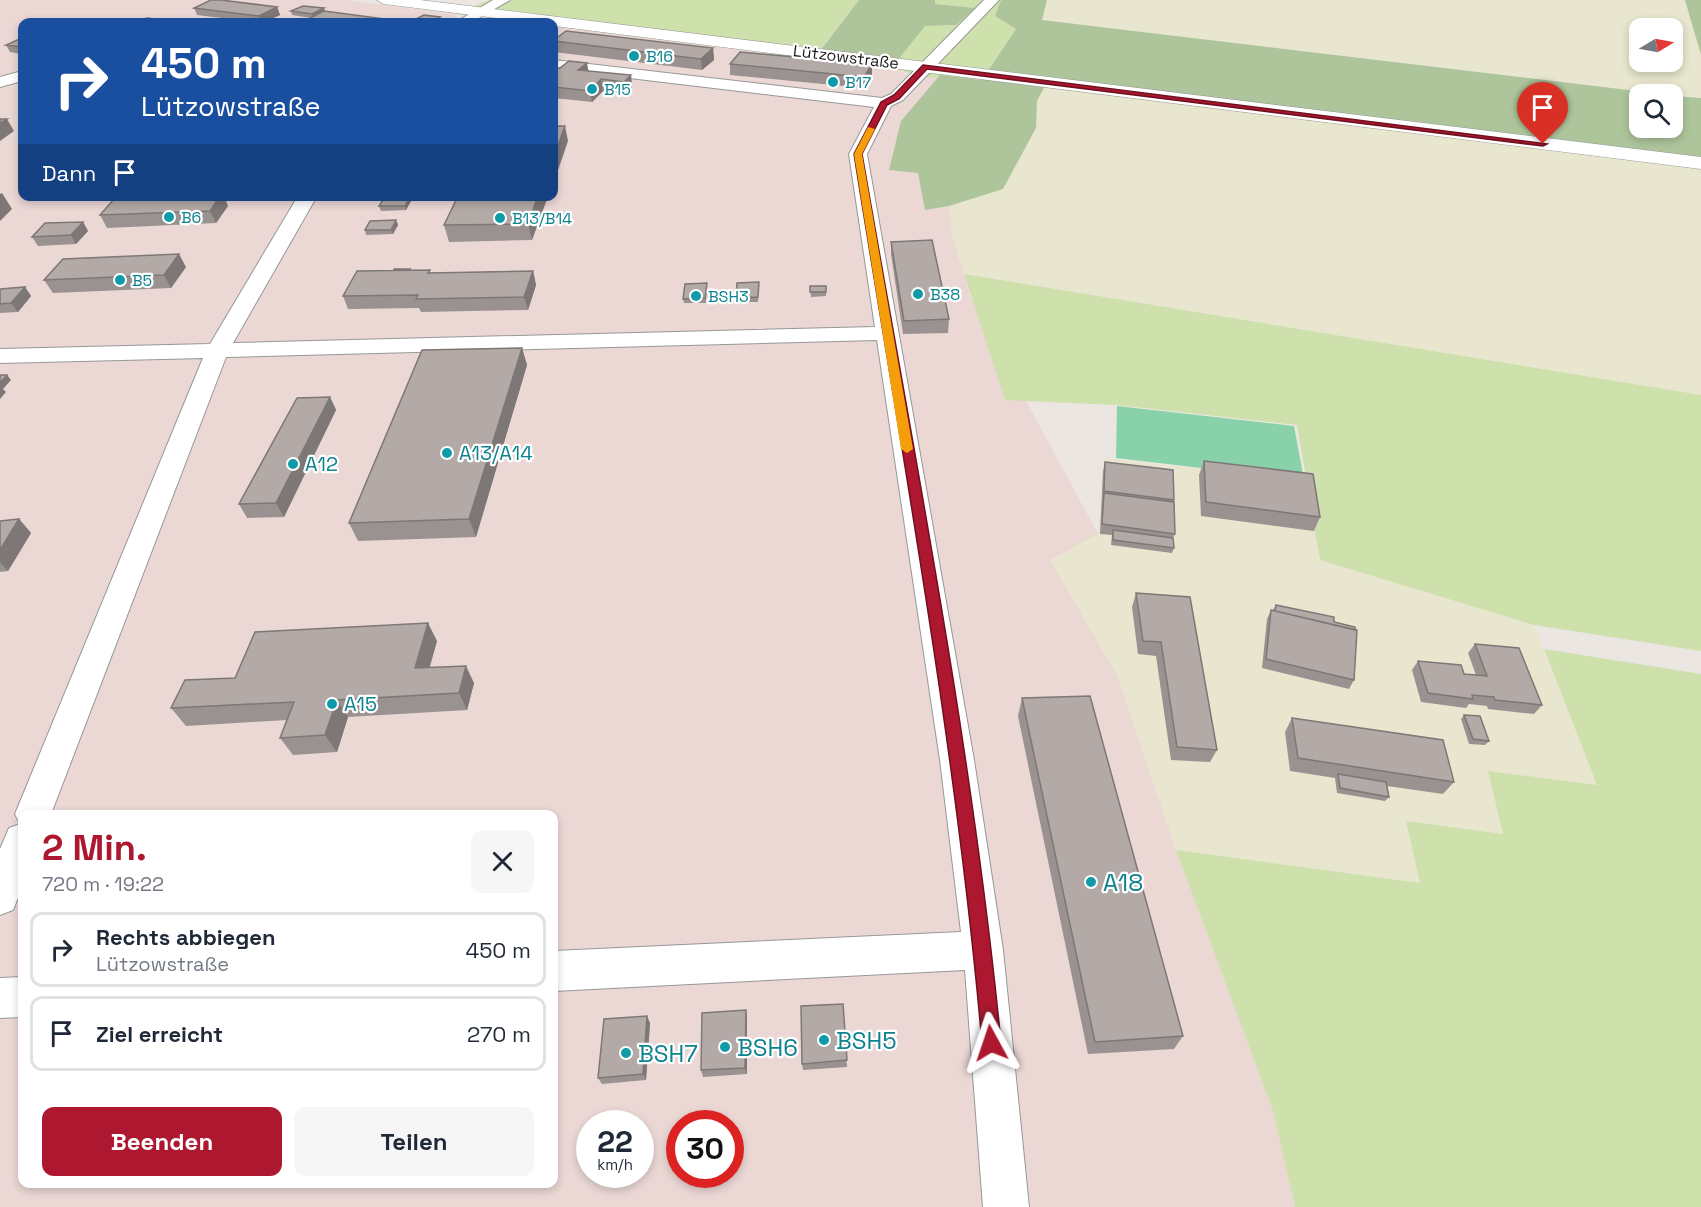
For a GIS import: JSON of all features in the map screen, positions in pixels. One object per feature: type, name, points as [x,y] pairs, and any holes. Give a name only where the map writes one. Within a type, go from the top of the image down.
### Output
[{"type":"street","name":"Lützowstraße","points":[[384,0],[529,18]]},
{"type":"street","points":[[470,18],[503,0]]},
{"type":"street","points":[[558,64],[884,103],[897,97],[992,0]]},
{"type":"street","name":"Lützowstraße","points":[[558,22],[1701,163]]},
{"type":"street","points":[[0,82],[18,77]]},
{"type":"street","points":[[884,103],[858,154],[957,760],[983,950],[1006,1207]]},
{"type":"street","points":[[35,810],[217,351],[305,201]]},
{"type":"street","points":[[0,356],[888,333]]},
{"type":"street","points":[[0,897],[18,850]]},
{"type":"street","points":[[558,971],[983,950]]},
{"type":"street","points":[[0,998],[18,997]]},
{"type":"shaded area","points":[[0,0],[346,0],[454,14],[455,18],[18,18],[18,201],[558,201],[558,27],[900,70],[905,74],[926,77],[940,75],[952,235],[972,301],[1098,534],[1051,560],[1118,677],[1176,850],[1273,1111],[1295,1207],[0,1207]]},
{"type":"shaded area","points":[[1047,0],[1685,0],[1701,55],[1701,98],[1683,96],[1683,84],[1629,84],[1629,89],[1042,20]]},
{"type":"shaded area","points":[[1046,84],[1701,169],[1701,395],[964,274],[952,235],[949,206],[1003,188],[1036,128],[1037,101]]},
{"type":"shaded area","points":[[1103,458],[1306,481],[1321,560],[1534,625],[1597,785],[1488,771],[1504,834],[1406,821],[1420,883],[1176,850],[1118,677],[1050,560],[1098,534]]},
{"type":"green space","points":[[489,0],[859,0],[819,51],[925,26],[956,25],[974,8],[935,4],[935,0],[1001,0],[995,16],[1016,29],[989,68],[991,78],[981,80],[916,76],[900,70],[558,27],[558,18],[488,18],[454,14]]},
{"type":"green space","points":[[859,0],[935,0],[935,4],[975,8],[956,25],[925,26],[897,61],[819,52]]},
{"type":"green space","points":[[1001,0],[1047,0],[1042,20],[1629,90],[1629,138],[1683,138],[1683,97],[1701,98],[1701,157],[1048,80],[1037,101],[1036,128],[1003,189],[949,206],[925,210],[918,173],[889,170],[901,121],[940,75],[981,80],[991,78],[989,69],[1016,29],[995,16]]},
{"type":"green space","points":[[1685,0],[1701,0],[1701,55]]},
{"type":"green space","points":[[964,274],[1701,395],[1701,651],[1534,625],[1320,560],[1297,425],[1117,405],[1005,400]]},
{"type":"green space","points":[[1117,406],[1294,426],[1304,480],[1116,458]]},
{"type":"green space","points":[[1544,649],[1701,674],[1701,1207],[1295,1207],[1273,1111],[1176,850],[1420,883],[1406,821],[1503,834],[1488,771],[1597,785]]},
{"type":"building","points":[[211,0],[277,7],[259,16],[194,8]]},
{"type":"building","points":[[303,6],[324,8],[312,14],[291,11]]},
{"type":"building","points":[[324,11],[378,18],[310,18]]},
{"type":"building","points":[[424,15],[440,17],[438,18],[418,18]]},
{"type":"building","points":[[566,31],[713,48],[701,59],[558,41],[558,37]]},
{"type":"building","points":[[18,40],[18,46],[6,45]]},
{"type":"building","points":[[740,52],[872,64],[864,77],[730,64]]},
{"type":"building","points":[[569,61],[587,63],[578,70],[631,75],[624,82],[601,79],[590,91],[558,87],[558,68]]},
{"type":"building","points":[[558,126],[565,126],[558,146]]},
{"type":"building","points":[[112,201],[217,201],[210,211],[100,215]]},
{"type":"building","points":[[382,201],[408,201],[405,206],[379,206]]},
{"type":"building","points":[[456,201],[536,201],[528,224],[444,225]]},
{"type":"building","points":[[396,220],[391,230],[365,230],[370,221]]},
{"type":"building","points":[[83,222],[71,235],[32,237],[45,223]]},
{"type":"building","name":"B38","points":[[932,240],[949,319],[904,321],[891,242]]},
{"type":"building","points":[[179,254],[164,275],[44,280],[63,259]]},
{"type":"building","points":[[430,270],[428,273],[533,271],[524,297],[416,299],[418,295],[343,296],[357,271]]},
{"type":"building","points":[[759,282],[758,297],[736,298],[737,283]]},
{"type":"building","name":"BSH3","points":[[707,283],[705,298],[683,299],[685,284]]},
{"type":"building","points":[[810,286],[826,286],[826,292],[810,292]]},
{"type":"building","points":[[25,287],[11,303],[0,304],[0,289]]},
{"type":"building","name":"A13/A14","points":[[522,348],[469,519],[349,523],[422,350]]},
{"type":"building","points":[[0,375],[7,375],[0,383]]},
{"type":"building","points":[[330,397],[276,503],[239,504],[297,398]]},
{"type":"building","points":[[1204,461],[1313,474],[1320,517],[1206,502]]},
{"type":"building","points":[[1105,462],[1173,470],[1174,500],[1104,491]]},
{"type":"building","points":[[1104,493],[1174,502],[1175,534],[1102,524]]},
{"type":"building","points":[[19,519],[0,550],[0,521]]},
{"type":"building","points":[[1113,530],[1173,538],[1174,548],[1113,540]]},
{"type":"building","points":[[1136,593],[1190,597],[1217,750],[1177,747],[1161,642],[1143,641]]},
{"type":"building","points":[[1276,605],[1334,617],[1334,622],[1355,627],[1355,630],[1275,611]]},
{"type":"building","points":[[1271,610],[1357,630],[1354,680],[1266,659]]},
{"type":"building","name":"A15","points":[[428,623],[415,668],[466,666],[459,693],[337,700],[325,735],[280,738],[294,702],[171,708],[185,680],[235,678],[255,632]]},
{"type":"building","points":[[1475,644],[1519,648],[1542,705],[1495,700],[1494,697],[1472,695],[1473,699],[1428,693],[1418,661],[1461,665],[1464,674],[1487,676]]},
{"type":"building","name":"A18","points":[[1090,696],[1183,1036],[1095,1042],[1022,698]]},
{"type":"building","points":[[1464,715],[1480,716],[1489,741],[1473,739]]},
{"type":"building","points":[[1292,718],[1443,740],[1454,782],[1298,758]]},
{"type":"building","points":[[1338,774],[1386,782],[1389,797],[1340,788]]},
{"type":"building","name":"BSH5","points":[[843,1004],[847,1060],[802,1064],[801,1006]]},
{"type":"building","name":"BSH6","points":[[746,1010],[745,1068],[701,1070],[702,1013]]},
{"type":"building","name":"BSH7","points":[[647,1016],[643,1074],[598,1078],[604,1019]]},
{"type":"slow traffic","points":[[871,129],[858,154],[907,449]]},
{"type":"place","name":"B16","points":[[634,56]]},
{"type":"place","name":"B17","points":[[833,82]]},
{"type":"place","name":"B15","points":[[592,89]]},
{"type":"place","name":"B6","points":[[169,217]]},
{"type":"place","name":"B13/B14","points":[[500,218]]},
{"type":"place","name":"B5","points":[[120,280]]},
{"type":"place","name":"B38","points":[[918,294]]},
{"type":"place","name":"BSH3","points":[[696,296]]},
{"type":"place","name":"A13/A14","points":[[447,453]]},
{"type":"place","name":"A12","points":[[293,464]]},
{"type":"place","name":"A15","points":[[332,704]]},
{"type":"place","name":"A18","points":[[1091,882]]},
{"type":"place","name":"BSH5","points":[[824,1040]]},
{"type":"place","name":"BSH6","points":[[725,1047]]},
{"type":"place","name":"BSH7","points":[[626,1053]]},
{"type":"route","points":[[991,1043],[983,950],[957,760],[858,154],[884,103],[897,97],[925,67],[1543,144]]}]
